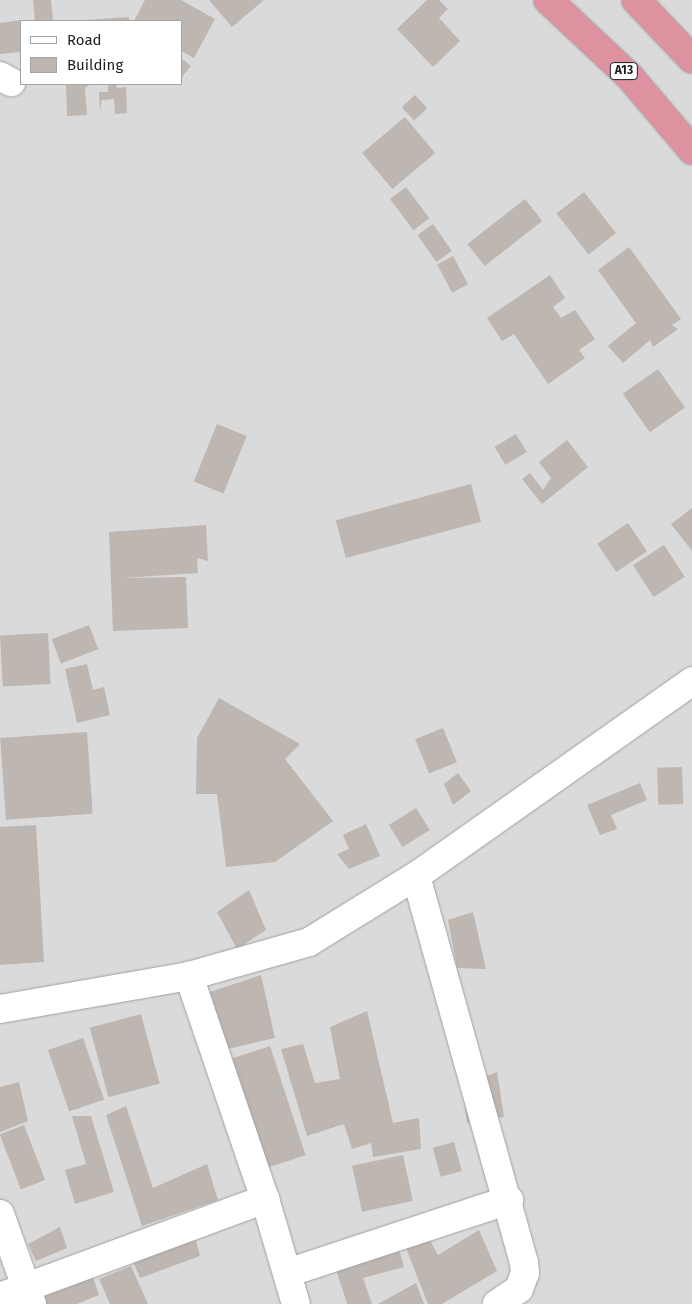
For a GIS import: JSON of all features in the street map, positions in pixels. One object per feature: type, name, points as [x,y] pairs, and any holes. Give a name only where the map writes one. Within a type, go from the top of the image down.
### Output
[{"type":"highway","name":"A13","points":[[548,0],[630,77],[692,150]]},
{"type":"highway","points":[[636,0],[692,59]]},
{"type":"street","points":[[0,1009],[189,976],[309,942],[416,876],[692,681]]},
{"type":"street","points":[[416,876],[509,1200],[525,1273],[519,1289],[496,1304]]},
{"type":"street","points":[[189,976],[265,1199],[296,1304]]},
{"type":"street","points":[[0,1297],[29,1297],[265,1199]]},
{"type":"street","points":[[287,1273],[509,1200]]},
{"type":"street","points":[[0,1214],[29,1297]]},
{"type":"shaded area","points":[[0,0],[692,0],[692,1304],[0,1304]]},
{"type":"building","points":[[33,0],[51,0],[53,20],[35,20]]},
{"type":"building","points":[[145,0],[181,0],[215,19],[194,58],[182,52],[182,20],[135,20]]},
{"type":"building","points":[[209,0],[264,0],[232,27]]},
{"type":"building","points":[[427,0],[439,0],[448,9],[439,18],[460,41],[433,67],[397,29]]},
{"type":"building","points":[[129,17],[129,20],[84,20]]},
{"type":"building","points":[[20,20],[20,52],[0,54],[0,23]]},
{"type":"building","points":[[182,59],[191,66],[182,77]]},
{"type":"building","points":[[66,85],[90,85],[85,88],[87,115],[67,116]]},
{"type":"building","points":[[108,85],[116,85],[117,88],[126,87],[127,113],[115,114],[114,99],[102,100],[100,111],[99,92],[108,92]]},
{"type":"building","points":[[415,95],[427,108],[414,120],[402,107]]},
{"type":"building","points":[[405,117],[435,153],[392,189],[362,153]]},
{"type":"building","points":[[406,187],[429,218],[413,230],[390,199]]},
{"type":"building","points":[[584,192],[616,233],[588,255],[556,214]]},
{"type":"building","points":[[525,199],[542,221],[485,266],[467,244]]},
{"type":"building","points":[[433,224],[452,251],[436,262],[417,235]]},
{"type":"building","points":[[629,247],[681,319],[672,325],[678,329],[653,347],[650,340],[623,363],[608,346],[636,323],[598,270]]},
{"type":"building","points":[[453,256],[468,284],[452,293],[437,264]]},
{"type":"building","points":[[550,275],[565,298],[553,307],[561,318],[575,310],[595,339],[579,350],[585,358],[548,384],[514,334],[502,341],[487,318]]},
{"type":"building","points":[[658,369],[685,408],[650,432],[623,394]]},
{"type":"building","points":[[217,424],[247,436],[223,493],[194,481]]},
{"type":"building","points":[[516,434],[527,452],[505,465],[495,447]]},
{"type":"building","points":[[567,440],[588,467],[542,504],[522,479],[530,473],[543,490],[551,478],[539,462]]},
{"type":"building","points":[[471,484],[481,522],[346,558],[336,520]]},
{"type":"building","points":[[692,508],[692,551],[671,524]]},
{"type":"building","points":[[628,523],[647,551],[616,572],[597,544]]},
{"type":"building","points":[[206,525],[208,561],[197,558],[198,573],[123,578],[186,577],[188,628],[113,631],[109,532]]},
{"type":"building","points":[[664,545],[685,577],[654,597],[633,565]]},
{"type":"building","points":[[89,625],[98,649],[61,664],[52,639]]},
{"type":"building","points":[[48,633],[51,684],[3,686],[0,636]]},
{"type":"building","points":[[87,664],[93,690],[104,687],[110,715],[77,723],[65,669]]},
{"type":"building","points":[[219,698],[300,744],[285,759],[333,821],[275,862],[226,867],[217,794],[196,794],[197,738]]},
{"type":"building","points":[[443,728],[457,762],[429,774],[415,739]]},
{"type":"building","points":[[87,732],[93,814],[6,820],[0,738]]},
{"type":"building","points":[[682,767],[683,804],[658,805],[657,768]]},
{"type":"building","points":[[458,773],[471,791],[453,805],[444,784]]},
{"type":"building","points":[[640,783],[647,800],[611,815],[617,829],[600,835],[587,805]]},
{"type":"building","points":[[416,808],[430,830],[403,847],[389,825]]},
{"type":"building","points":[[366,824],[380,856],[349,869],[337,854],[349,849],[343,835]]},
{"type":"building","points":[[36,825],[44,962],[0,965],[0,827]]},
{"type":"building","points":[[249,890],[266,930],[237,949],[217,912]]},
{"type":"building","points":[[473,912],[486,969],[457,968],[448,920]]},
{"type":"building","points":[[261,975],[275,1038],[223,1050],[204,994]]},
{"type":"building","points":[[367,1011],[393,1123],[419,1118],[421,1149],[373,1157],[371,1143],[352,1149],[344,1124],[307,1136],[281,1049],[303,1044],[315,1083],[340,1079],[330,1027]]},
{"type":"building","points":[[141,1014],[160,1084],[108,1097],[90,1028]]},
{"type":"building","points":[[83,1038],[104,1099],[69,1112],[48,1050]]},
{"type":"building","points":[[270,1046],[306,1155],[259,1171],[223,1061]]},
{"type":"building","points":[[497,1072],[504,1117],[467,1123],[462,1085]]},
{"type":"building","points":[[19,1082],[28,1121],[0,1132],[0,1087]]},
{"type":"building","points":[[126,1106],[153,1188],[207,1164],[218,1200],[142,1226],[106,1115]]},
{"type":"building","points":[[72,1116],[91,1116],[114,1192],[75,1204],[65,1170],[86,1164]]},
{"type":"building","points":[[24,1125],[45,1180],[21,1189],[0,1134]]},
{"type":"building","points":[[454,1142],[462,1171],[441,1177],[433,1148]]},
{"type":"building","points":[[403,1155],[413,1201],[362,1212],[352,1166]]},
{"type":"building","points":[[60,1227],[67,1248],[36,1261],[28,1244]]},
{"type":"building","points":[[193,1230],[200,1256],[140,1278],[131,1257]]},
{"type":"building","points":[[479,1230],[497,1271],[442,1304],[428,1304],[404,1243],[426,1233],[438,1255]]},
{"type":"building","points":[[397,1242],[404,1267],[363,1278],[372,1304],[347,1304],[334,1263]]},
{"type":"building","points":[[131,1266],[148,1304],[110,1304],[99,1279]]},
{"type":"building","points":[[90,1268],[99,1295],[77,1304],[45,1304],[39,1289]]},
{"type":"building","points":[[416,1283],[424,1304],[378,1304]]}]
